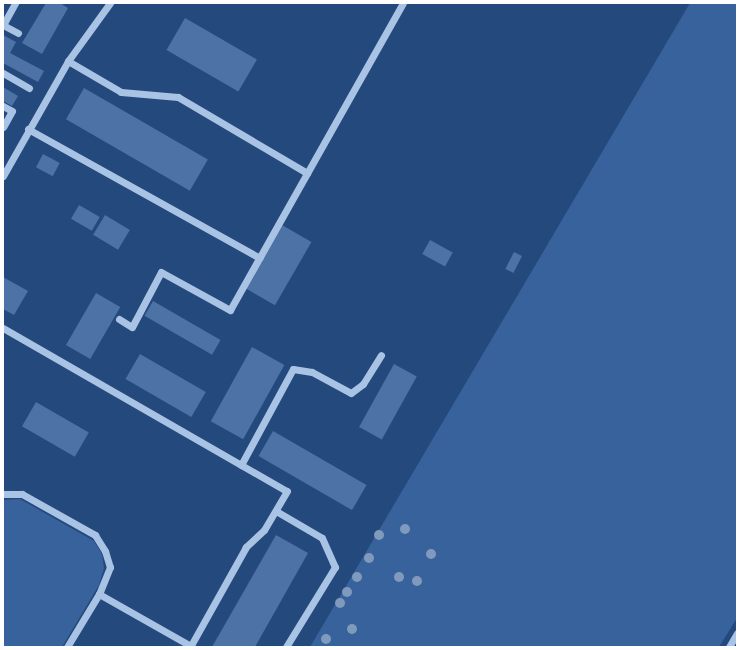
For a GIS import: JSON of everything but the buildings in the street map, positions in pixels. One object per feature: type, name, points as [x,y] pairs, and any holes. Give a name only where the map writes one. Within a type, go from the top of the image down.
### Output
[{"type":"street","points":[[15,3],[3,25],[18,33]]},
{"type":"street","points":[[3,176],[28,129],[68,61],[110,3]]},
{"type":"street","points":[[119,320],[132,327],[161,272],[230,310],[403,3]]},
{"type":"street","points":[[68,61],[121,92],[178,97],[308,173]]},
{"type":"street","points":[[3,74],[28,88]]},
{"type":"street","points":[[3,106],[12,111],[3,127]]},
{"type":"street","points":[[28,129],[260,258]]},
{"type":"street","points":[[3,328],[287,491],[264,530],[246,547],[190,646],[99,594]]},
{"type":"street","points":[[241,465],[293,369],[312,372],[351,393],[363,384],[381,355]]},
{"type":"street","points":[[3,494],[22,494],[94,536],[105,551],[110,567],[99,594],[67,647]]},
{"type":"street","points":[[276,511],[322,538],[335,567],[286,647]]},
{"type":"street","points":[[729,647],[737,633]]},
{"type":"shaded area","points":[[690,3],[737,3],[737,618],[719,647],[310,647]]},
{"type":"shaded area","points":[[20,499],[94,541],[102,554],[104,568],[99,585],[62,647],[3,647],[3,500]]}]
